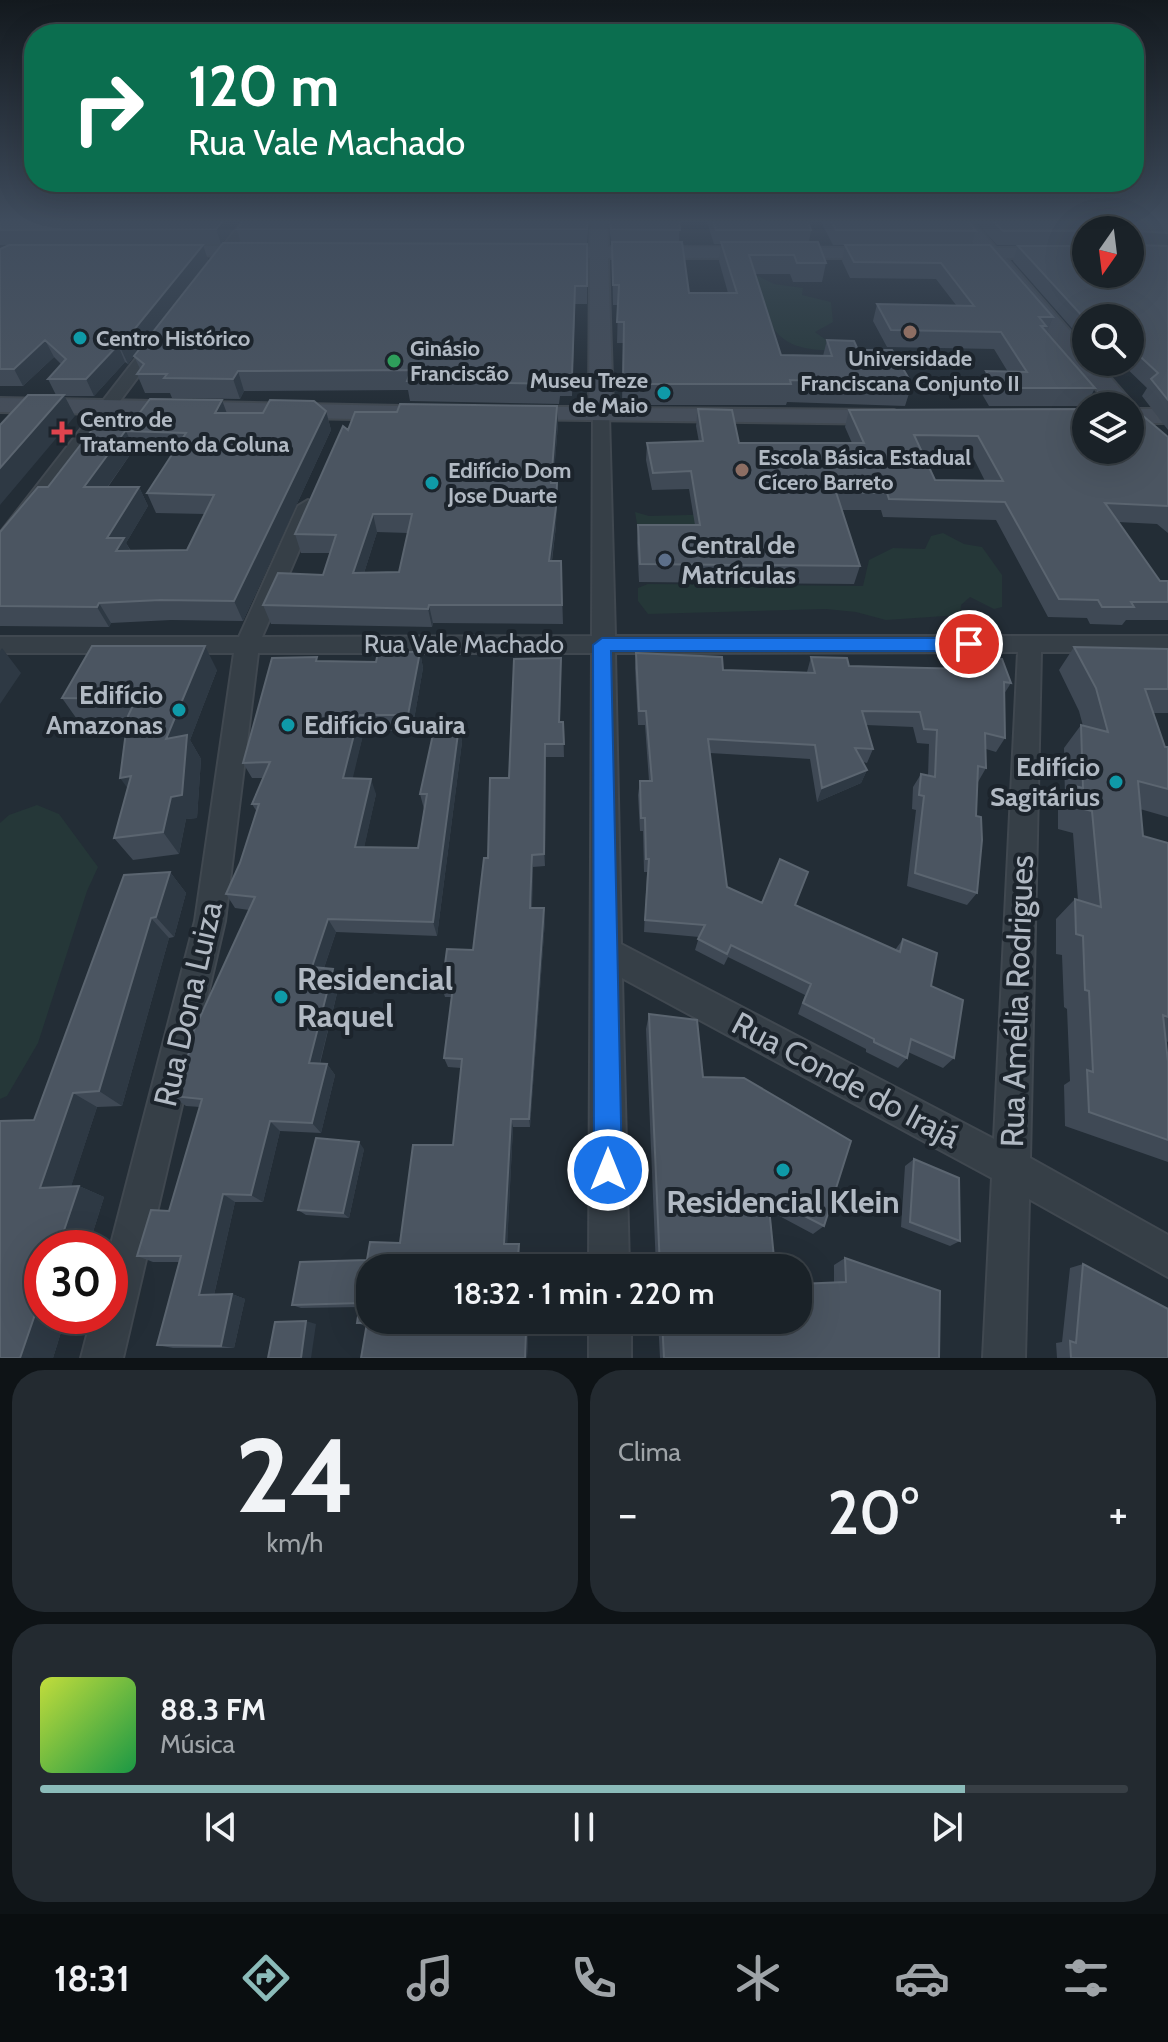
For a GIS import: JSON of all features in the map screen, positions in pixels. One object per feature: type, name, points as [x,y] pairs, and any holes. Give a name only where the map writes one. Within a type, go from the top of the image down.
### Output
[{"type":"street","points":[[600,282],[609,1254]]},
{"type":"street","points":[[1018,282],[1110,392]]},
{"type":"street","points":[[0,547],[169,325]]},
{"type":"street","points":[[0,405],[428,413]]},
{"type":"street","points":[[340,435],[350,412]]},
{"type":"street","points":[[490,414],[923,417]]},
{"type":"street","points":[[1144,420],[1164,428]]},
{"type":"street","name":"Rua Dona Luiza","points":[[102,1358],[210,921],[247,645],[316,488]]},
{"type":"street","name":"Rua Amélia Rodrigues","points":[[1004,1358],[1030,644]]},
{"type":"street","name":"Rua Vale Machado","points":[[0,645],[1168,644]]},
{"type":"street","name":"Rua Conde do Irajá","points":[[606,952],[1011,1168],[1168,1257]]},
{"type":"street","points":[[610,1334],[610,1358]]},
{"type":"shaded area","points":[[754,282],[803,288],[802,295],[831,302],[833,322],[815,332],[829,342],[832,350],[797,346],[786,340],[769,322]]},
{"type":"shaded area","points":[[635,512],[649,516],[725,514],[841,520],[643,528],[637,524]]},
{"type":"shaded area","points":[[943,533],[964,544],[982,547],[1002,575],[1002,607],[994,609],[970,597],[961,605],[960,615],[886,620],[856,612],[826,609],[648,614],[638,601],[638,588],[648,584],[863,586],[869,560],[893,548],[925,549],[931,536]]},
{"type":"shaded area","points":[[37,805],[59,814],[98,867],[87,891],[38,1043],[7,1096],[0,1099],[0,823],[9,815]]},
{"type":"building","points":[[0,282],[173,282],[120,347],[118,345],[86,379],[48,379],[66,359],[45,340],[14,369],[0,369]]},
{"type":"building","points":[[192,282],[587,282],[587,286],[575,286],[572,376],[559,376],[559,384],[407,381],[411,370],[238,371],[233,379],[164,378],[167,374],[137,374],[144,364],[134,356]]},
{"type":"building","points":[[613,282],[688,282],[689,293],[737,293],[734,282],[758,282],[781,355],[832,356],[827,340],[854,341],[858,350],[892,350],[912,384],[790,380],[791,384],[623,384],[624,322],[617,322],[619,285]]},
{"type":"building","points":[[956,282],[1023,282],[1053,317],[1039,317],[1046,326],[1041,326],[1072,362],[1072,376],[1085,376],[1095,388],[997,388],[986,371],[1027,372],[1001,332],[891,330],[877,304],[974,306]]},
{"type":"building","points":[[1051,282],[1072,282],[1072,288],[1144,288],[1144,282],[1168,282],[1168,400],[1151,379],[1158,373],[1144,360],[1144,304],[1072,305]]},
{"type":"building","points":[[28,395],[64,395],[0,468],[0,425]]},
{"type":"building","points":[[150,399],[222,400],[215,413],[263,413],[270,400],[314,401],[326,411],[234,601],[160,600],[99,603],[97,607],[0,606],[0,532],[38,487],[48,487],[102,417],[134,419],[84,487],[139,487],[107,538],[124,538],[116,551],[187,550],[214,495],[147,493],[186,433],[126,431]]},
{"type":"building","points":[[400,404],[557,406],[551,483],[557,483],[556,507],[549,561],[561,561],[562,605],[429,605],[428,609],[263,605],[278,573],[323,575],[336,535],[295,534],[343,426],[348,430],[355,412],[397,412]],"holes":[[[373,514],[412,514],[399,572],[353,573]]]},
{"type":"building","points":[[698,409],[732,410],[739,443],[864,443],[849,410],[1072,409],[1072,464],[1144,464],[1144,417],[1168,437],[1168,506],[1105,503],[1160,581],[1168,581],[1168,602],[1131,602],[1134,607],[1102,607],[1098,600],[1059,599],[1005,502],[889,499],[887,493],[836,492],[860,566],[640,564],[638,525],[700,525],[691,471],[653,473],[647,443],[703,441]],"holes":[[[914,435],[978,436],[1003,481],[935,480]]]},
{"type":"building","points":[[92,646],[205,646],[166,739],[187,735],[182,795],[171,797],[163,832],[114,838],[131,776],[120,778],[128,716],[136,699],[62,698]]},
{"type":"building","points":[[1074,647],[1168,649],[1168,689],[1145,689],[1165,747],[1168,747],[1168,789],[1138,781],[1143,836],[1168,843],[1168,1017],[1163,1015],[1168,1062],[1168,1140],[1089,1112],[1087,1070],[1093,1072],[1089,991],[1085,990],[1083,936],[1076,934],[1075,899],[1101,907],[1092,811],[1076,807],[1075,786],[1083,788],[1081,725],[1108,732],[1096,688]]},
{"type":"building","points":[[378,652],[420,652],[408,715],[359,715],[343,778],[371,779],[355,847],[418,848],[427,794],[420,794],[435,725],[459,726],[433,922],[328,919],[312,967],[333,969],[309,1063],[327,1064],[312,1123],[270,1121],[251,1195],[223,1194],[199,1295],[232,1294],[221,1346],[157,1345],[181,1256],[137,1256],[151,1210],[169,1211],[202,1099],[172,1096],[190,1050],[185,1050],[255,897],[226,894],[240,863],[259,804],[252,804],[270,762],[243,763],[272,658],[317,657],[316,661],[376,662]]},
{"type":"building","points":[[636,653],[722,657],[723,670],[815,673],[811,657],[847,658],[849,666],[965,669],[961,656],[1002,659],[1011,683],[1004,682],[1005,738],[985,733],[986,768],[978,766],[976,816],[981,817],[982,840],[977,893],[915,873],[924,796],[919,795],[921,774],[935,777],[937,730],[924,729],[920,712],[862,711],[873,749],[855,748],[867,770],[822,788],[815,745],[708,739],[727,887],[762,903],[780,859],[808,872],[795,905],[900,952],[903,939],[937,953],[931,986],[963,1000],[954,1058],[911,1039],[907,1058],[874,1042],[874,1039],[803,1003],[811,984],[731,945],[727,954],[698,939],[705,925],[645,920],[649,859],[646,859],[645,818],[641,818],[640,781],[652,781],[646,711],[639,711]]},
{"type":"building","points":[[561,658],[559,722],[563,722],[564,744],[545,744],[544,854],[532,855],[530,908],[544,908],[529,1119],[511,1119],[504,1244],[519,1244],[518,1254],[368,1254],[370,1242],[400,1243],[413,1145],[453,1145],[462,1059],[444,1058],[453,987],[442,987],[447,949],[473,950],[484,858],[488,858],[490,778],[509,778],[514,659]]},
{"type":"building","points":[[170,872],[156,917],[151,918],[99,1091],[73,1093],[40,1188],[79,1186],[64,1230],[24,1230],[24,1334],[28,1334],[20,1358],[0,1358],[0,1121],[34,1120],[124,875]]},
{"type":"building","points":[[649,1014],[697,1020],[703,1077],[744,1078],[851,1141],[824,1226],[768,1197],[774,1254],[659,1254]]},
{"type":"building","points":[[316,1138],[359,1142],[343,1213],[298,1210]]},
{"type":"building","points":[[914,1159],[959,1178],[960,1241],[910,1222]]},
{"type":"building","points":[[845,1258],[940,1291],[939,1358],[664,1358],[663,1334],[812,1334],[812,1283],[846,1282]]},
{"type":"building","points":[[356,1260],[356,1303],[292,1305],[300,1262]]},
{"type":"building","points":[[1083,1264],[1168,1309],[1168,1358],[1071,1358],[1070,1341],[1076,1343]]},
{"type":"building","points":[[306,1321],[301,1358],[268,1358],[275,1322]]},
{"type":"building","points":[[365,1334],[526,1334],[525,1358],[361,1358]]},
{"type":"place","name":"Universidade Franciscana Conjunto II","points":[[910,332]]},
{"type":"place","name":"Centro Histórico","points":[[80,338]]},
{"type":"place","name":"Ginásio Franciscão","points":[[394,361]]},
{"type":"place","name":"Museu Treze de Maio","points":[[664,393]]},
{"type":"place","name":"Centro de Tratamento da Coluna","points":[[62,432]]},
{"type":"place","name":"Escola Básica Estadual Cícero Barreto","points":[[742,470]]},
{"type":"place","name":"Edifício Dom Jose Duarte","points":[[432,483]]},
{"type":"place","name":"Central de Matrículas","points":[[665,560]]},
{"type":"place","name":"Edifício Amazonas","points":[[179,710]]},
{"type":"place","name":"Edifício Guaira","points":[[288,725]]},
{"type":"place","name":"Edifício Sagitárius","points":[[1116,782]]},
{"type":"place","name":"Residencial Raquel","points":[[281,997]]},
{"type":"place","name":"Residencial Klein","points":[[783,1170]]},
{"type":"route","points":[[608,1170],[602,645],[969,644]]}]
